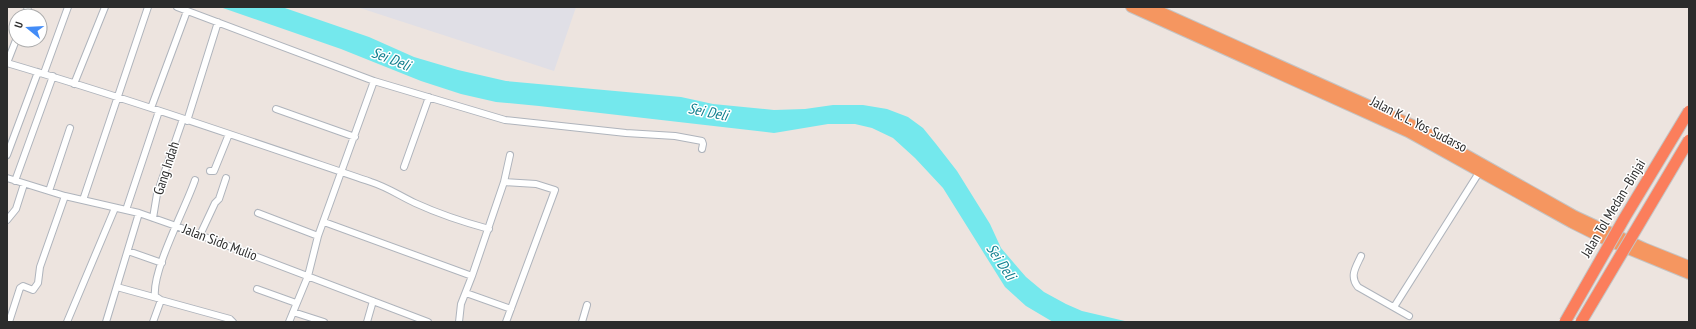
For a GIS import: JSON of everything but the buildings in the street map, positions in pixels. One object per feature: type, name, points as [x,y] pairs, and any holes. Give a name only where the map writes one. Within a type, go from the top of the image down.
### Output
[{"type":"highway","name":"Jalan K. L. Yos Sudarso","points":[[1131,7],[1408,132],[1542,207],[1604,239],[1689,274]]},
{"type":"highway","name":"Jalan K. L. Yos Sudarso","points":[[1150,7],[1415,126],[1575,216],[1644,248],[1689,266]]},
{"type":"highway","name":"Jalan Tol Medan–Binjai","points":[[1565,322],[1621,224],[1689,111]]},
{"type":"highway","points":[[1581,322],[1689,140]]},
{"type":"street","points":[[7,155],[68,7]]},
{"type":"street","points":[[74,84],[105,7]]},
{"type":"street","points":[[84,200],[148,7]]},
{"type":"street","points":[[177,7],[374,81],[505,120],[626,133],[675,136],[703,142],[702,149]]},
{"type":"street","points":[[151,108],[187,11]]},
{"type":"street","name":"Gang Indah","points":[[152,218],[157,194],[185,120],[218,22]]},
{"type":"street","points":[[13,48],[7,63],[118,97],[341,173],[373,182],[443,215],[489,229]]},
{"type":"street","points":[[15,181],[53,76]]},
{"type":"street","points":[[289,322],[308,276],[318,236],[374,81]]},
{"type":"street","points":[[404,168],[429,97]]},
{"type":"street","points":[[276,109],[355,137]]},
{"type":"street","points":[[126,210],[159,111]]},
{"type":"street","points":[[49,191],[70,128]]},
{"type":"street","points":[[210,171],[214,171],[229,134]]},
{"type":"street","points":[[459,322],[461,315],[460,308],[489,229],[504,182],[510,155]]},
{"type":"street","points":[[1394,307],[1480,172]]},
{"type":"street","name":"Jalan Sido Mulio","points":[[7,178],[64,196],[139,213],[428,322]]},
{"type":"street","points":[[200,235],[215,203],[219,199],[226,178]]},
{"type":"street","points":[[153,322],[159,299],[154,290],[162,263],[195,180]]},
{"type":"street","points":[[504,182],[536,184],[554,190],[506,322]]},
{"type":"street","points":[[7,220],[16,210],[24,184]]},
{"type":"street","points":[[9,322],[20,288],[23,286],[33,290],[36,288],[41,272],[40,267],[64,196]]},
{"type":"street","points":[[67,322],[115,208]]},
{"type":"street","points":[[106,322],[139,213]]},
{"type":"street","points":[[258,213],[318,236]]},
{"type":"street","points":[[324,222],[472,276]]},
{"type":"street","points":[[128,251],[162,263]]},
{"type":"street","points":[[1362,256],[1354,269],[1352,278],[1355,283],[1409,316]]},
{"type":"street","points":[[117,287],[230,319],[233,322]]},
{"type":"street","points":[[257,289],[296,303]]},
{"type":"street","points":[[466,294],[511,309]]},
{"type":"street","points":[[367,322],[373,301]]},
{"type":"street","points":[[582,322],[587,305]]},
{"type":"street","points":[[293,312],[324,322]]},
{"type":"shaded area","points":[[357,7],[576,7],[554,71]]},
{"type":"water","name":"Sei Deli","points":[[220,7],[282,7],[369,37],[414,57],[458,70],[506,81],[681,97],[713,104],[774,110],[805,109],[833,105],[863,105],[887,109],[908,117],[923,128],[957,171],[990,224],[1001,248],[1026,277],[1044,292],[1082,311],[1129,322],[1053,322],[1026,306],[1005,287],[943,188],[915,158],[893,138],[872,128],[855,124],[828,124],[774,133],[496,102],[461,94],[421,81],[341,49]]}]
